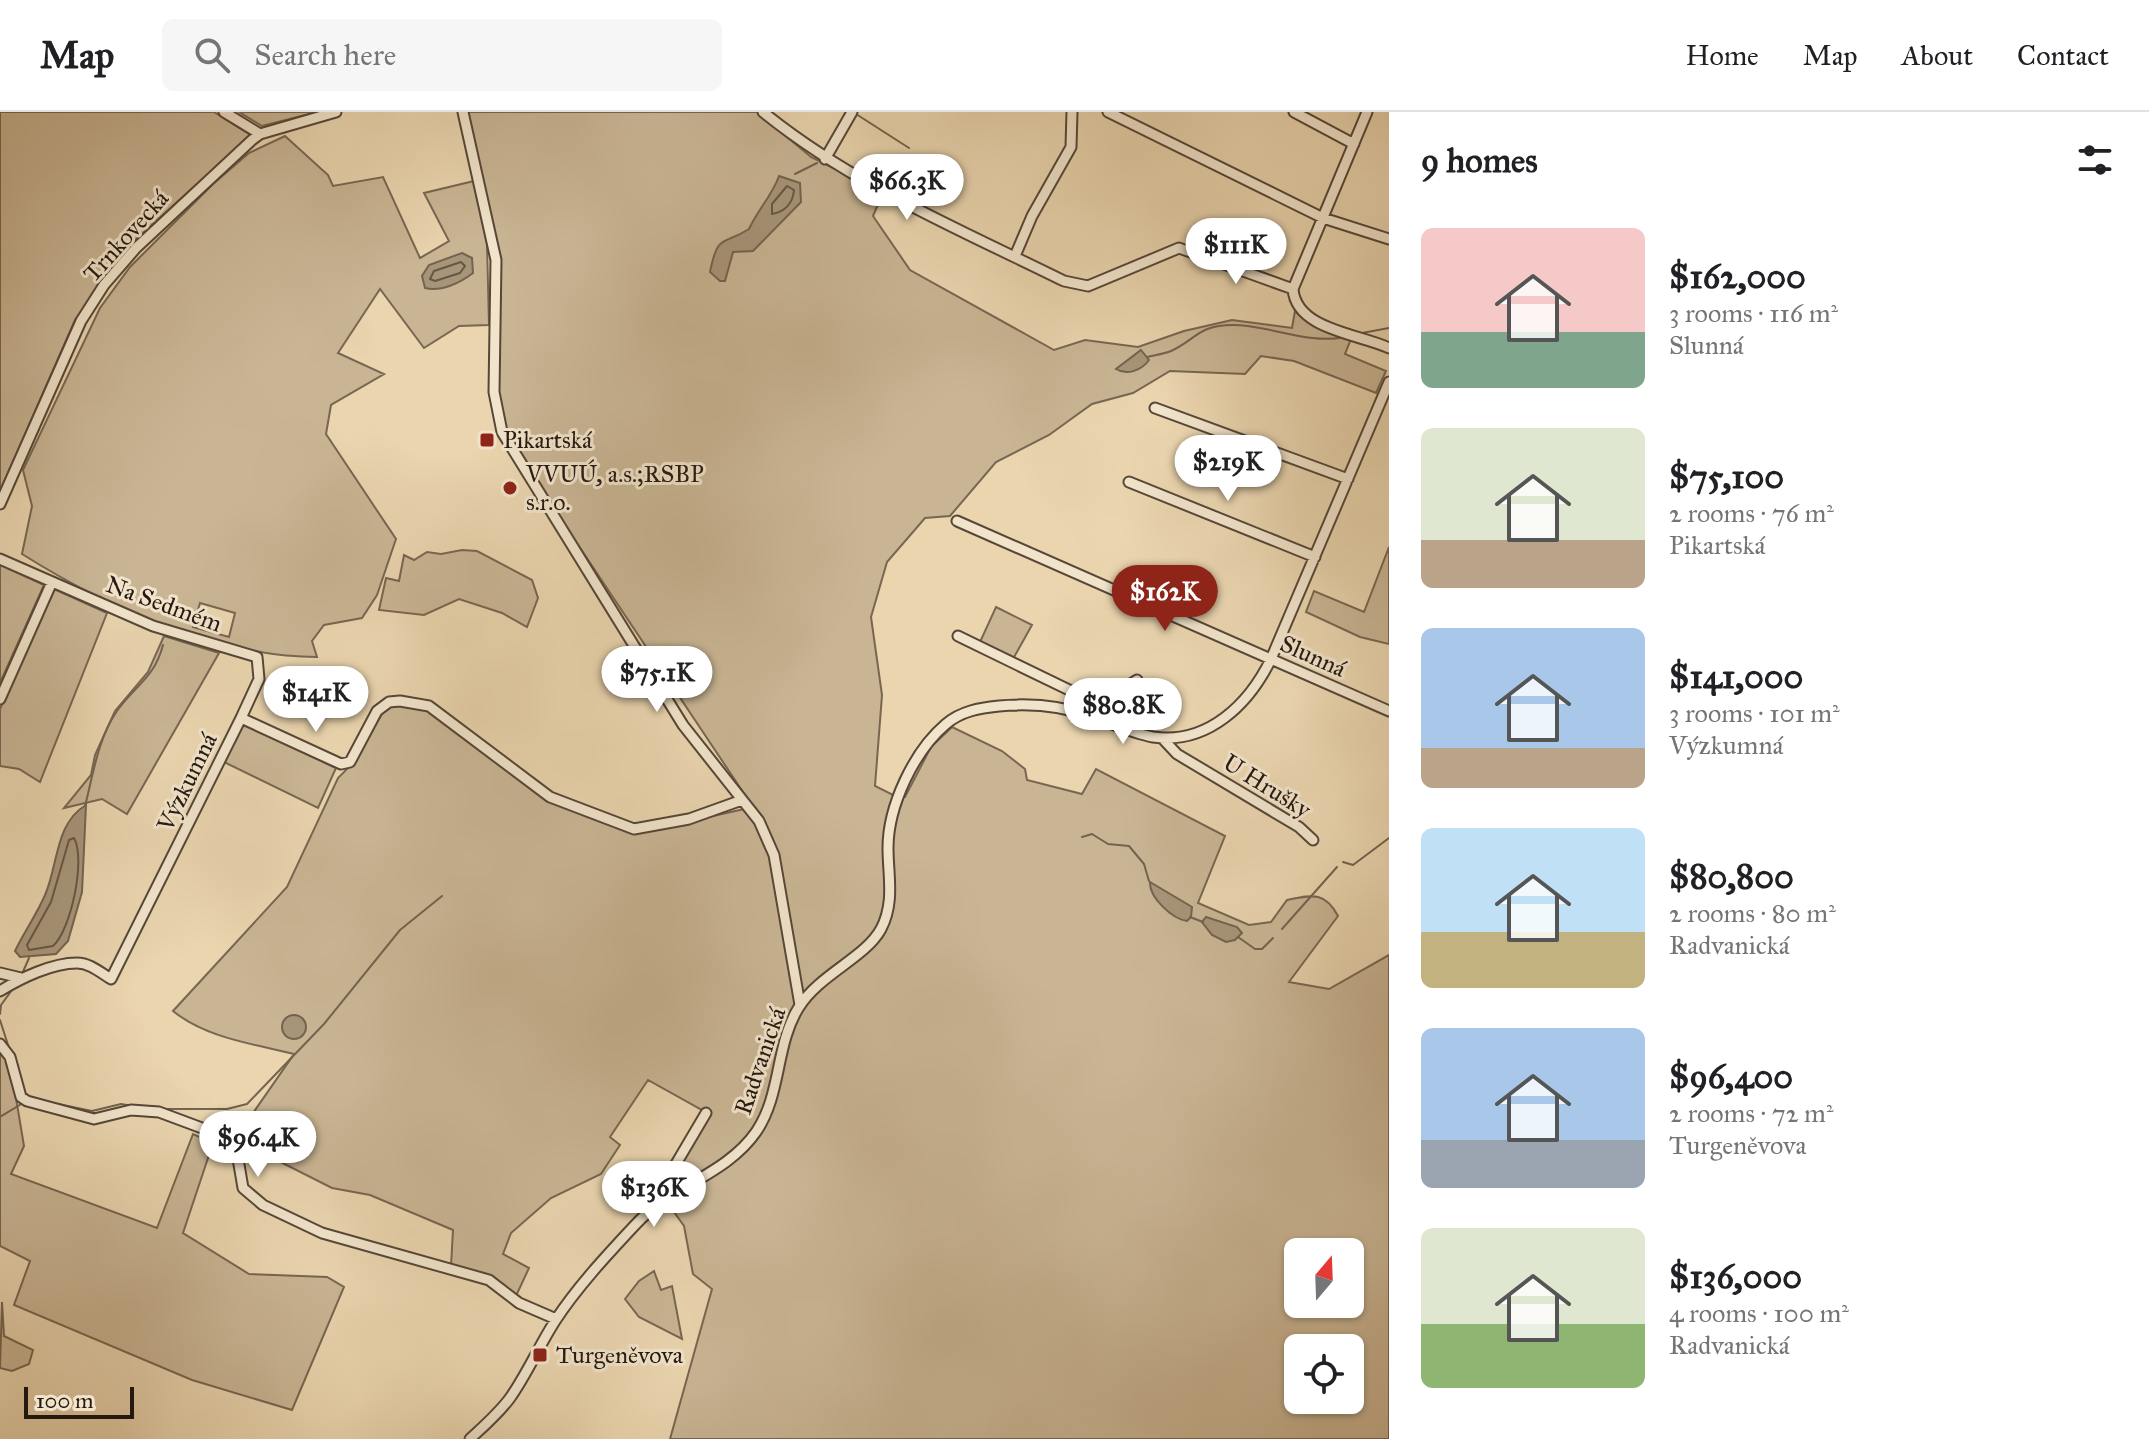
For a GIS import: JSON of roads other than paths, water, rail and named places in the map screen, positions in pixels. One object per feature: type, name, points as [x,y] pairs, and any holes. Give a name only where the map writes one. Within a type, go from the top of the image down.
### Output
[{"type":"street","points":[[224,112],[260,134]]},
{"type":"street","name":"Trnkovecká","points":[[0,504],[81,321],[104,285],[136,248],[260,134],[336,112]]},
{"type":"street","points":[[463,112],[496,260],[494,392],[506,443],[683,725],[759,821],[774,855],[800,1005]]},
{"type":"street","points":[[763,112],[825,159],[1078,286],[1100,282],[1179,248],[1293,289]]},
{"type":"street","points":[[825,159],[852,112]]},
{"type":"street","points":[[1015,256],[1032,216],[1071,147],[1072,112]]},
{"type":"street","points":[[1108,112],[1323,218],[1389,239]]},
{"type":"street","points":[[1294,112],[1354,144]]},
{"type":"street","points":[[1367,112],[1293,289],[1296,303],[1305,314],[1389,348]]},
{"type":"street","name":"Radvanická","points":[[470,1439],[511,1396],[556,1319],[637,1223],[663,1201],[729,1161],[754,1134],[768,1109],[788,1029],[800,1005],[820,982],[869,943],[882,927],[891,891],[888,844],[892,819],[912,772],[941,728],[960,714],[997,706],[1044,706],[1083,714],[1136,733],[1162,738],[1197,732],[1234,712],[1258,686],[1271,659],[1389,382]]},
{"type":"street","points":[[1155,408],[1348,479]]},
{"type":"street","points":[[1129,482],[1315,557]]},
{"type":"street","name":"Slunná","points":[[957,521],[1389,711]]},
{"type":"street","name":"Na Sedmém","points":[[0,559],[153,626],[257,657],[257,686],[241,718]]},
{"type":"street","points":[[0,699],[52,582]]},
{"type":"street","points":[[958,636],[1096,703]]},
{"type":"street","points":[[1083,714],[1137,680]]},
{"type":"street","name":"Výzkumná","points":[[0,991],[21,978],[78,963],[95,968],[111,979],[241,718],[341,764],[350,762],[377,711],[385,704],[400,701],[429,706],[550,797],[634,829],[689,819],[742,800]]},
{"type":"street","name":"U Hrušky","points":[[1162,738],[1177,754],[1299,827],[1313,840]]},
{"type":"street","points":[[0,973],[21,978]]},
{"type":"street","points":[[0,1044],[10,1057],[21,1097],[27,1101],[94,1119],[131,1110],[159,1112],[218,1134],[236,1147],[243,1188],[263,1205],[322,1233],[364,1247],[489,1280],[519,1303],[556,1319]]},
{"type":"street","points":[[663,1201],[670,1174],[706,1113]]},
{"type":"water","points":[[779,176],[800,183],[801,202],[753,251],[733,252],[725,281],[720,281],[710,272],[719,245],[749,229]]},
{"type":"water","points":[[462,253],[472,258],[473,273],[450,286],[425,288],[422,276],[429,265]]},
{"type":"water","points":[[1141,350],[1149,360],[1142,367],[1129,372],[1116,369]]},
{"type":"water","points":[[86,805],[82,892],[68,941],[56,954],[20,957],[15,951],[45,895],[63,834],[68,823]]},
{"type":"water","points":[[1150,882],[1192,907],[1191,917],[1187,921],[1168,912],[1153,894]]},
{"type":"water","points":[[1206,917],[1237,927],[1242,933],[1235,940],[1226,942],[1212,935],[1202,922]]},
{"type":"water","points":[[294,1015],[303,1018],[306,1027],[303,1036],[294,1039],[285,1036],[282,1027],[285,1018]]},
{"type":"waterway","points":[[833,155],[857,112]]},
{"type":"waterway","points":[[856,114],[909,148]]},
{"type":"waterway","points":[[795,174],[817,163]]},
{"type":"waterway","points":[[1147,357],[1171,351],[1205,330],[1221,326],[1247,326],[1303,337],[1344,337]]},
{"type":"waterway","points":[[1362,333],[1389,328]]},
{"type":"waterway","points":[[85,806],[97,757],[110,722],[155,666],[163,645]]},
{"type":"waterway","points":[[1082,837],[1092,834],[1108,844],[1129,846],[1144,864],[1149,881]]},
{"type":"waterway","points":[[1343,862],[1353,865],[1389,838]]},
{"type":"waterway","points":[[1282,929],[1337,867]]},
{"type":"waterway","points":[[163,1109],[227,1109],[247,1104],[324,1024],[400,930],[442,896]]},
{"type":"waterway","points":[[1190,917],[1203,922]]},
{"type":"waterway","points":[[1238,937],[1255,949],[1262,949],[1273,938]]},
{"type":"waterway","points":[[22,974],[29,958]]},
{"type":"waterway","points":[[0,1014],[1,1005],[12,990]]},
{"type":"waterway","points":[[0,1020],[9,1048]]},
{"type":"waterway","points":[[0,1117],[23,1103]]},
{"type":"waterway","points":[[53,1103],[92,1111],[121,1104],[133,1106]]},
{"type":"place","name":"Pikartská","points":[[487,440]]},
{"type":"place","name":"VVUÚ, a.s.;RSBP s.r.o.","points":[[510,488]]},
{"type":"place","name":"Turgeněvova","points":[[540,1355]]}]
